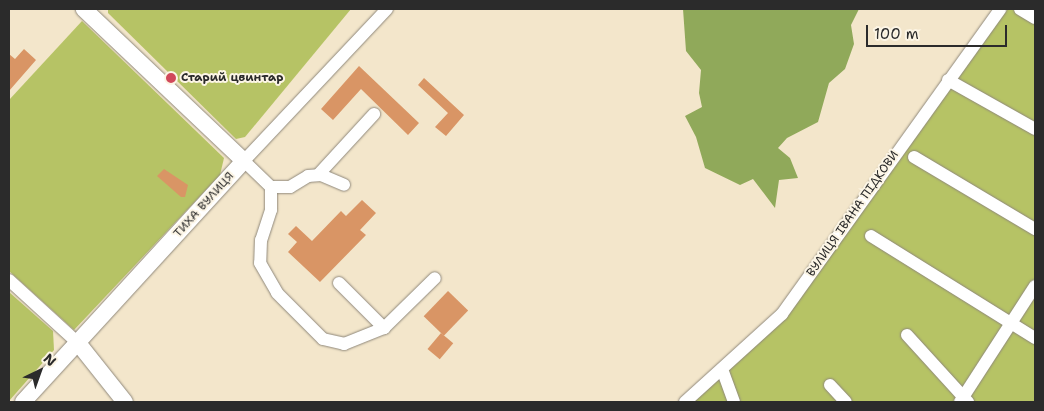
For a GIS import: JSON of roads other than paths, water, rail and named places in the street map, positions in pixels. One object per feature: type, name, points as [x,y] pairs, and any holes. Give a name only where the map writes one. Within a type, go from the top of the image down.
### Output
[{"type":"main road","points":[[88,10],[244,161]]},
{"type":"main road","name":"ТИХА ВУЛИЦЯ","points":[[23,402],[244,161]]},
{"type":"main road","points":[[78,343],[125,402]]},
{"type":"street","name":"ТИХА ВУЛИЦЯ","points":[[244,161],[387,9]]},
{"type":"street","name":"ВУЛИЦЯ ІВАНА ПІДКОВИ","points":[[685,402],[782,314],[1000,9]]},
{"type":"street","points":[[1020,9],[1035,18]]},
{"type":"street","points":[[948,80],[1035,129]]},
{"type":"street","points":[[318,175],[374,114]]},
{"type":"street","points":[[914,157],[1035,229]]},
{"type":"street","points":[[244,161],[271,187],[290,187],[308,176],[318,175],[344,185]]},
{"type":"street","points":[[271,187],[271,210],[261,240],[260,264],[277,293],[323,339],[344,344],[384,328],[435,278]]},
{"type":"street","points":[[871,236],[1035,338]]},
{"type":"street","points":[[9,280],[78,343]]},
{"type":"street","points":[[339,283],[384,328]]},
{"type":"street","points":[[907,335],[964,401],[1035,286]]},
{"type":"street","points":[[722,369],[734,402]]},
{"type":"street","points":[[830,385],[846,402]]},
{"type":"place","name":"Старий цвинтар","points":[[171,78]]}]
